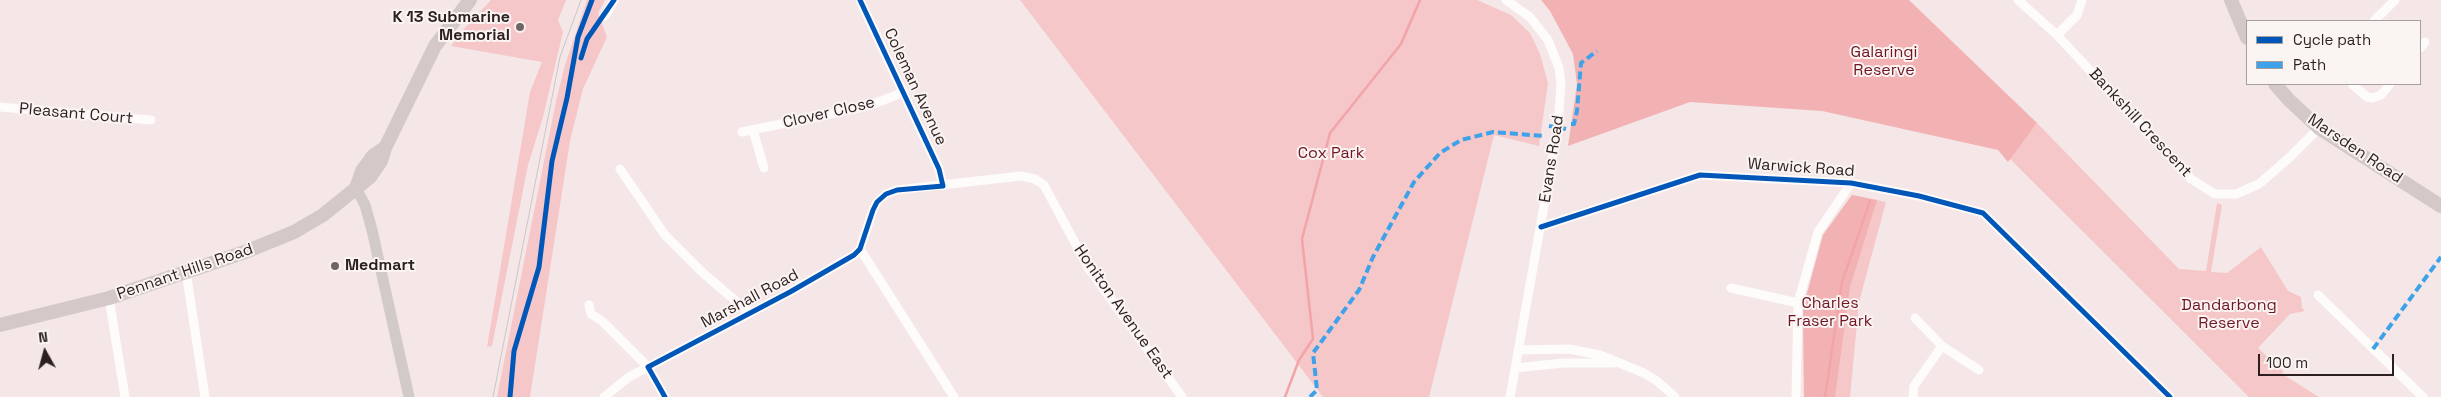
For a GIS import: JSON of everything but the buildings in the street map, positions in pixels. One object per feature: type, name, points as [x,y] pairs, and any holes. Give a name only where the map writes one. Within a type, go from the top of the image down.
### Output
[{"type":"highway","name":"Pennant Hills Road","points":[[0,326],[109,298],[186,271],[294,232],[329,210],[356,188],[362,171],[373,156],[385,148],[435,46],[470,0]]},
{"type":"highway","points":[[2231,0],[2246,36]]},
{"type":"highway","name":"Marsden Road","points":[[2276,85],[2288,100],[2319,128],[2441,206]]},
{"type":"main road","points":[[356,188],[365,205],[372,230],[409,397]]},
{"type":"street","points":[[605,16],[614,0]]},
{"type":"street","name":"Coleman Avenue","points":[[860,0],[940,169],[944,186]]},
{"type":"street","name":"Evans Road","points":[[1506,0],[1530,17],[1548,40],[1559,68],[1561,84],[1558,127],[1510,397]]},
{"type":"street","name":"Bankshill Crescent","points":[[2018,0],[2057,35],[2191,178],[2215,194],[2236,194],[2259,184],[2319,128]]},
{"type":"street","points":[[2057,35],[2077,15],[2082,0]]},
{"type":"street","points":[[2375,20],[2395,0]]},
{"type":"street","points":[[2353,85],[2372,98],[2381,95],[2389,85]]},
{"type":"street","name":"Clover Close","points":[[742,132],[868,106],[904,92]]},
{"type":"street","name":"Pleasant Court","points":[[0,107],[151,120]]},
{"type":"street","points":[[753,130],[764,168]]},
{"type":"street","points":[[620,170],[665,235],[703,273],[750,312]]},
{"type":"street","name":"Warwick Road","points":[[1541,227],[1700,175],[1851,183],[1919,196],[1983,213],[2170,397]]},
{"type":"street","name":"Honiton Avenue East","points":[[860,249],[873,210],[881,198],[897,190],[1028,176],[1040,182],[1048,192],[1089,269],[1182,397]]},
{"type":"street","points":[[1796,397],[1798,303],[1818,232],[1851,183]]},
{"type":"street","points":[[860,249],[954,397]]},
{"type":"street","name":"Marshall Road","points":[[604,397],[615,387],[648,367],[838,266],[860,249]]},
{"type":"street","points":[[186,271],[205,397]]},
{"type":"street","points":[[1731,288],[1798,303]]},
{"type":"street","points":[[2318,295],[2423,397]]},
{"type":"street","points":[[109,298],[125,397]]},
{"type":"street","points":[[589,305],[591,314],[602,321],[648,367],[665,397]]},
{"type":"street","points":[[1915,318],[1942,346],[1979,370]]},
{"type":"street","points":[[1913,397],[1914,386],[1942,346]]},
{"type":"street","points":[[1518,350],[1585,351],[1622,364],[1657,381],[1676,397]]},
{"type":"street","points":[[1515,368],[1583,362],[1622,364]]},
{"type":"green space","points":[[491,0],[566,0],[558,20],[563,32],[543,117],[528,165],[492,346],[487,347],[530,92],[542,62],[451,46],[460,33]]},
{"type":"green space","points":[[587,0],[605,0],[598,13],[607,37],[583,89],[570,141],[530,397],[497,397],[556,101],[565,65]]},
{"type":"green space","name":"Cox Park","points":[[1020,0],[1477,0],[1511,15],[1530,33],[1540,54],[1548,83],[1539,146],[1494,135],[1429,397],[1323,397]]},
{"type":"green space","name":"Galaringi Reserve","points":[[1541,0],[1909,0],[2037,123],[2008,162],[1998,150],[1822,111],[1690,102],[1568,146],[1577,84],[1573,54],[1550,11]]},
{"type":"green space","name":"Dandarbong Reserve","points":[[2037,123],[2179,269],[2206,271],[2217,203],[2222,205],[2211,272],[2227,273],[2261,247],[2288,291],[2301,297],[2302,308],[2305,311],[2290,314],[2258,348],[2284,372],[2282,374],[2319,397],[2249,397],[2009,158]]},
{"type":"green space","name":"Charles Fraser Park","points":[[1852,195],[1886,202],[1859,302],[1850,397],[1804,397],[1803,308],[1823,235]]},
{"type":"green space","name":"Charles Fraser Park","points":[[1852,195],[1877,200],[1850,287],[1835,397],[1804,397],[1803,308],[1823,235]]},
{"type":"waterway","points":[[1285,397],[1299,360],[1313,339],[1302,239],[1330,133],[1401,44],[1420,0]]},
{"type":"waterway","points":[[1825,397],[1842,282],[1870,201]]},
{"type":"tram line","points":[[493,397],[560,57],[581,0]]},
{"type":"marked path","points":[[1571,124],[1574,124],[1577,111],[1581,63],[1597,51]]},
{"type":"marked path","points":[[1549,126],[1566,129]]},
{"type":"marked path","points":[[1310,397],[1317,390],[1313,353],[1359,290],[1373,257],[1414,182],[1440,153],[1461,140],[1493,132],[1544,136]]},
{"type":"marked path","points":[[2373,349],[2441,257]]},
{"type":"cycle path","points":[[510,397],[514,351],[539,267],[552,161],[567,98],[578,37],[592,0]]},
{"type":"cycle path","points":[[581,58],[587,39],[614,0]]},
{"type":"cycle path","points":[[665,397],[648,367],[790,292],[854,255],[860,249],[877,202],[886,194],[897,190],[943,186],[939,169],[860,0]]},
{"type":"cycle path","points":[[1541,227],[1700,175],[1851,183],[1919,196],[1983,213],[2170,397]]},
{"type":"place","name":"K 13 Submarine Memorial","points":[[520,27]]},
{"type":"place","name":"Medmart","points":[[335,266]]}]
